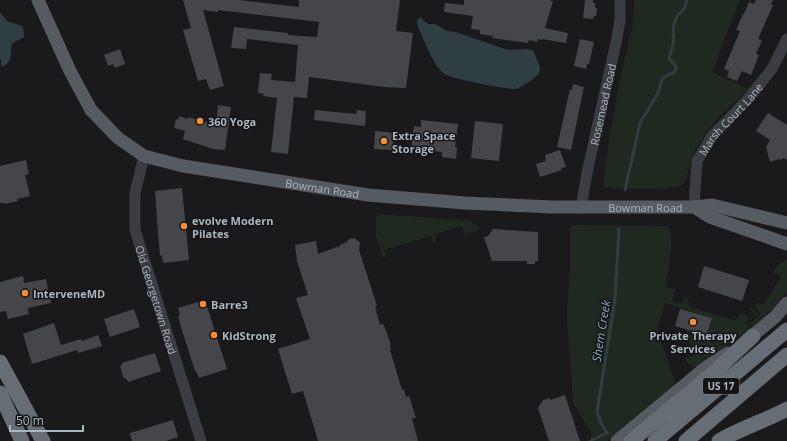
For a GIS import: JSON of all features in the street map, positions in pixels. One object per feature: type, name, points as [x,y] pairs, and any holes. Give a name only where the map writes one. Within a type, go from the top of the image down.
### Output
[{"type":"highway","name":"US 17","points":[[655,441],[787,330]]},
{"type":"highway","points":[[631,441],[711,375],[753,336]]},
{"type":"highway","name":"US 17","points":[[686,441],[787,355]]},
{"type":"highway","points":[[0,362],[43,441]]},
{"type":"highway","points":[[0,393],[22,441]]},
{"type":"highway","points":[[719,441],[733,433],[787,409]]},
{"type":"main road","name":"Bowman Road","points":[[38,0],[70,71],[91,110],[118,138],[144,156],[184,166],[368,195],[465,203],[581,208],[694,207],[712,205],[787,223]]},
{"type":"main road","name":"Bowman Road","points":[[694,207],[710,217],[787,244]]},
{"type":"main road","points":[[617,441],[704,369],[753,336],[775,317],[787,303]]},
{"type":"street","name":"Rosemead Road","points":[[581,208],[590,159],[617,38],[620,20],[620,0]]},
{"type":"street","name":"Marsh Court Lane","points":[[694,207],[697,161],[712,136],[747,100],[768,74],[787,39]]},
{"type":"street","name":"Old Georgetown Road","points":[[144,156],[135,193],[135,230],[201,441]]},
{"type":"green space","points":[[634,0],[740,0],[712,72],[749,89],[714,122],[695,150],[684,184],[677,187],[644,189],[603,187],[606,159],[619,83],[633,24]]},
{"type":"green space","points":[[380,214],[471,221],[479,227],[479,230],[465,234],[462,226],[435,234],[435,243],[433,242],[431,236],[384,250],[386,256],[383,258],[376,237],[376,217]]},
{"type":"green space","points":[[570,225],[668,226],[670,231],[671,246],[666,287],[675,289],[672,302],[682,304],[685,297],[687,297],[690,307],[733,320],[738,319],[738,316],[744,313],[749,319],[754,315],[750,308],[752,307],[758,314],[746,322],[751,328],[696,367],[690,365],[685,358],[694,355],[686,330],[695,332],[694,336],[705,339],[711,318],[665,303],[657,328],[675,386],[607,441],[589,441],[592,434],[573,402],[567,317],[570,265]]},
{"type":"green space","points":[[787,260],[787,293],[768,314],[752,327],[750,323],[761,314],[754,305],[758,303],[764,305],[780,278],[780,275],[774,274],[774,271],[778,265]]},
{"type":"shaded area","points":[[0,12],[7,21],[22,26],[24,31],[24,37],[12,44],[8,63],[2,67],[0,58]]},
{"type":"shaded area","points":[[421,18],[428,24],[435,24],[447,31],[456,32],[509,50],[533,50],[539,65],[539,73],[530,81],[516,89],[481,84],[446,75],[433,60],[418,27],[418,19]]},
{"type":"building","points":[[183,0],[239,0],[299,7],[299,0],[400,0],[396,31],[413,33],[406,88],[384,87],[309,77],[307,98],[294,97],[288,154],[271,152],[277,98],[263,96],[264,94],[258,93],[260,73],[272,74],[271,80],[295,82],[298,45],[247,39],[246,49],[231,48],[234,27],[288,33],[288,35],[317,37],[319,22],[218,10],[218,12],[203,10],[224,86],[210,90],[206,79],[198,81],[183,30],[191,28]]},
{"type":"building","points":[[464,0],[553,1],[545,28],[568,33],[566,43],[538,39],[537,42],[529,40],[528,43],[492,38],[493,36],[480,34],[480,30],[471,29],[473,16],[444,12],[445,3],[464,5]]},
{"type":"building","points":[[585,0],[593,0],[593,3],[595,3],[595,8],[597,8],[596,16],[594,16],[593,19],[583,18]]},
{"type":"building","points":[[756,0],[773,0],[771,5],[773,5],[758,39],[762,40],[756,54],[759,55],[751,75],[742,71],[737,81],[727,77],[729,71],[724,69],[740,31],[736,30],[743,14],[749,2],[754,4]]},
{"type":"building","points":[[580,39],[594,42],[589,64],[587,64],[586,69],[574,66]]},
{"type":"building","points":[[120,49],[125,64],[115,68],[113,64],[108,66],[104,55]]},
{"type":"building","points":[[573,84],[584,87],[571,150],[557,147],[570,89],[572,90]]},
{"type":"building","points":[[218,105],[231,107],[225,150],[213,149],[183,139],[185,131],[174,128],[176,119],[178,120],[179,116],[216,125]]},
{"type":"building","points":[[315,110],[356,114],[357,110],[366,111],[365,126],[314,120]]},
{"type":"building","points":[[768,113],[787,125],[787,160],[783,158],[781,160],[779,159],[770,162],[766,147],[770,140],[756,131]]},
{"type":"building","points":[[421,120],[458,124],[455,147],[457,147],[456,159],[442,157],[442,152],[411,149],[414,126],[421,127]]},
{"type":"building","points":[[475,121],[503,124],[499,161],[471,158]]},
{"type":"building","name":"Extra Space Storage","points":[[375,131],[394,133],[392,150],[374,149]]},
{"type":"building","points":[[560,150],[566,167],[561,168],[562,170],[540,177],[536,164],[546,161],[545,155]]},
{"type":"building","points":[[26,160],[29,174],[25,175],[30,196],[17,199],[18,201],[4,204],[0,203],[0,166]]},
{"type":"building","points":[[182,188],[189,260],[163,263],[162,255],[160,256],[155,191]]},
{"type":"building","points":[[493,229],[538,232],[538,261],[535,261],[535,264],[527,264],[527,261],[492,261],[484,237],[488,236]]},
{"type":"building","points":[[351,238],[356,239],[360,243],[359,250],[377,306],[375,307],[380,325],[383,324],[385,328],[391,345],[390,350],[402,390],[404,389],[406,397],[409,396],[416,418],[412,418],[418,441],[318,441],[303,391],[292,394],[278,349],[310,339],[296,298],[308,295],[297,261],[295,245],[316,241],[318,254],[340,246]]},
{"type":"building","points":[[704,266],[749,280],[742,301],[698,287]]},
{"type":"building","name":"InterveneMD","points":[[23,276],[24,283],[46,279],[51,303],[28,308],[29,314],[8,319],[6,311],[0,312],[0,282]]},
{"type":"building","points":[[205,300],[227,369],[199,378],[195,371],[181,327],[178,316],[180,315],[178,308]]},
{"type":"building","points":[[134,309],[140,327],[110,337],[104,319]]},
{"type":"building","name":"Private Therapy Services","points":[[680,309],[712,318],[705,339],[694,336],[695,332],[675,326]]},
{"type":"building","points":[[54,323],[61,345],[81,339],[82,341],[98,335],[102,346],[78,353],[77,350],[32,364],[23,334]]},
{"type":"building","points":[[155,353],[161,371],[128,382],[126,378],[124,379],[120,366],[122,363]]},
{"type":"building","points":[[565,395],[580,441],[549,441],[538,408],[543,400],[550,398],[550,400]]},
{"type":"building","points":[[173,420],[178,437],[166,441],[132,441],[130,433]]},
{"type":"waterway","name":"Shem Creek","points":[[625,190],[640,123],[658,93],[662,80],[676,70],[676,66],[669,59],[674,40],[674,24],[677,16],[684,9],[687,0]]},
{"type":"waterway","name":"Shem Creek","points":[[590,441],[607,433],[597,412],[615,299],[619,229]]},
{"type":"place","name":"360 Yoga","points":[[200,121]]},
{"type":"place","name":"Extra Space Storage","points":[[384,141]]},
{"type":"place","name":"evolve Modern Pilates","points":[[184,226]]},
{"type":"place","name":"InterveneMD","points":[[25,293]]},
{"type":"place","name":"Barre3","points":[[203,304]]},
{"type":"place","name":"Private Therapy Services","points":[[693,322]]},
{"type":"place","name":"KidStrong","points":[[214,335]]}]
